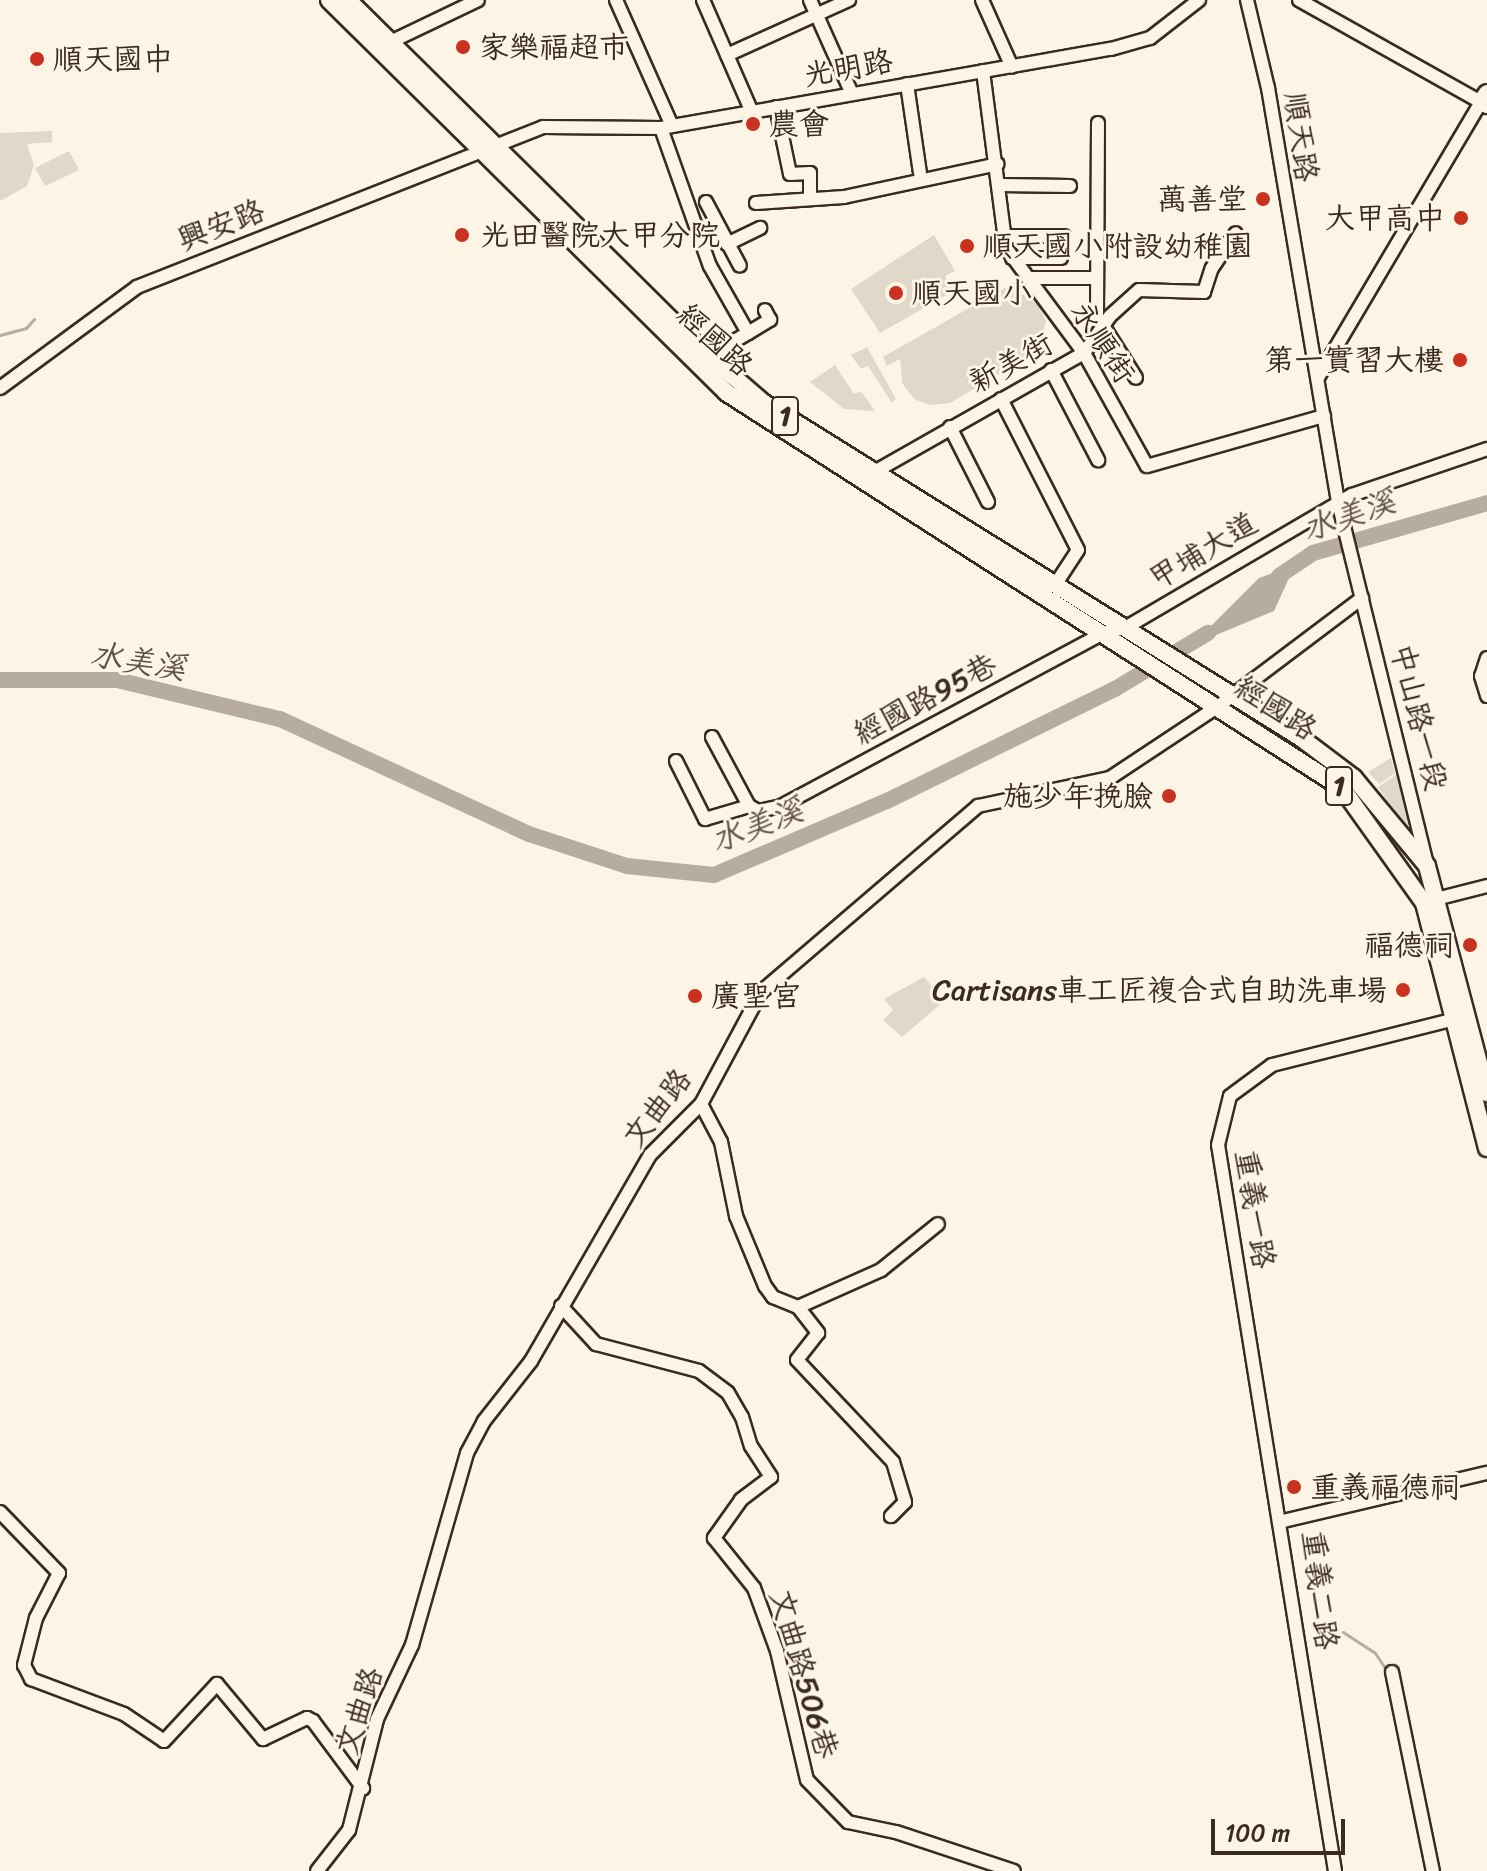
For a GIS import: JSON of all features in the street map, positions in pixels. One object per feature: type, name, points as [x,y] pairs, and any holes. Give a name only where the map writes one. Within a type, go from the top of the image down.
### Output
[{"type":"main road","name":"經國路","points":[[329,0],[384,45],[709,356],[764,403],[866,478],[1132,632]]},
{"type":"main road","name":"經國路","points":[[348,0],[384,45]]},
{"type":"main road","name":"經國路","points":[[487,146],[727,393],[866,478],[1124,646],[1187,676],[1354,778],[1427,866]]},
{"type":"main road","name":"1","points":[[1132,632],[1187,676]]},
{"type":"main road","name":"經國路","points":[[1225,699],[1342,788],[1431,900]]},
{"type":"main road","name":"中山路一段","points":[[1427,866],[1455,1019],[1487,1148]]},
{"type":"main road","name":"中山路一段","points":[[1431,900],[1487,1093]]},
{"type":"street","points":[[384,45],[460,4],[478,0]]},
{"type":"street","points":[[616,0],[666,127],[710,266],[748,333]]},
{"type":"street","points":[[703,0],[752,112]]},
{"type":"street","points":[[810,0],[852,94]]},
{"type":"street","points":[[727,55],[849,0]]},
{"type":"street","points":[[982,0],[1012,67]]},
{"type":"street","name":"光明路","points":[[487,146],[543,127],[666,127],[1133,44],[1199,0]]},
{"type":"street","name":"順天路","points":[[1247,0],[1268,88],[1318,378]]},
{"type":"street","points":[[1299,0],[1485,100],[1318,378],[1340,508]]},
{"type":"street","name":"永順街","points":[[983,71],[1006,236],[1012,258],[1084,353],[1147,466],[1324,416]]},
{"type":"street","points":[[907,84],[920,173]]},
{"type":"street","points":[[776,107],[790,174],[810,173],[810,199]]},
{"type":"street","points":[[1098,123],[1097,316],[1136,378]]},
{"type":"street","name":"興安路","points":[[0,388],[137,287],[487,146]]},
{"type":"street","points":[[756,203],[844,197],[998,164]]},
{"type":"street","points":[[1000,185],[1070,186]]},
{"type":"street","points":[[706,202],[740,266]]},
{"type":"street","points":[[727,244],[760,228]]},
{"type":"street","name":"新美街","points":[[866,478],[950,427],[1084,353],[1104,324],[1139,290],[1204,292],[1212,268],[1236,233]]},
{"type":"street","points":[[1006,236],[1064,236]]},
{"type":"street","points":[[1012,258],[1061,258]]},
{"type":"street","points":[[1027,278],[1097,278]]},
{"type":"street","points":[[709,356],[770,320],[765,310]]},
{"type":"street","points":[[1051,370],[1098,460]]},
{"type":"street","points":[[1001,399],[1078,550],[1055,585]]},
{"type":"street","points":[[950,427],[988,502]]},
{"type":"street","name":"甲埔大道","points":[[1132,632],[1340,508],[1487,449]]},
{"type":"street","name":"中山路一段","points":[[1340,508],[1427,866]]},
{"type":"street","name":"文曲路","points":[[317,1871],[349,1830],[363,1788],[377,1719],[412,1645],[467,1453],[561,1306],[650,1155],[701,1104],[733,1036],[774,977],[978,806],[1110,778],[1225,699],[1362,598]]},
{"type":"street","name":"經國路95巷","points":[[676,761],[705,819],[749,806],[758,811],[781,806],[820,789],[1103,633],[1132,632]]},
{"type":"street","points":[[1487,658],[1481,676],[1487,696]]},
{"type":"street","points":[[712,737],[749,806]]},
{"type":"street","points":[[1431,900],[1487,886]]},
{"type":"street","name":"重義一路","points":[[1279,1522],[1218,1145],[1230,1096],[1272,1065],[1455,1019]]},
{"type":"street","points":[[701,1104],[721,1142],[736,1216],[765,1286],[773,1297],[798,1307],[818,1333],[797,1360],[893,1462],[905,1502],[891,1516]]},
{"type":"street","points":[[798,1307],[881,1270],[938,1224]]},
{"type":"street","name":"文曲路506巷","points":[[561,1306],[596,1344],[699,1371],[728,1393],[742,1417],[751,1446],[771,1477],[741,1500],[714,1538],[754,1588],[777,1651],[807,1780],[848,1822],[896,1832],[1014,1871]]},
{"type":"street","name":"重義二路","points":[[1335,1871],[1279,1522],[1487,1473]]},
{"type":"street","points":[[0,1512],[59,1573],[36,1618],[24,1665],[31,1679],[124,1714],[164,1741],[210,1688],[221,1686],[263,1739],[307,1718],[313,1721],[363,1788]]},
{"type":"street","points":[[1392,1672],[1433,1871]]},
{"type":"shaded area","points":[[52,131],[52,142],[27,144],[34,165],[27,186],[0,201],[0,133]]},
{"type":"shaded area","points":[[69,151],[79,170],[45,186],[35,168]]},
{"type":"shaded area","points":[[934,235],[955,271],[945,276],[954,291],[880,333],[851,289]]},
{"type":"shaded area","points":[[1022,278],[1027,287],[1019,292],[1037,303],[1046,321],[1037,352],[950,403],[929,405],[914,399],[902,383],[900,359],[887,366],[883,357]]},
{"type":"shaded area","points":[[867,347],[896,399],[892,403],[868,366],[861,369],[851,355]]},
{"type":"shaded area","points":[[835,365],[854,394],[861,391],[875,411],[844,409],[810,382]]},
{"type":"shaded area","points":[[1295,565],[1274,611],[1192,645],[1259,578]]},
{"type":"shaded area","points":[[1391,758],[1395,773],[1379,784],[1368,772]]},
{"type":"shaded area","points":[[1397,774],[1410,825],[1406,827],[1378,787]]},
{"type":"shaded area","points":[[924,977],[944,1001],[902,1037],[883,1020],[893,1010],[884,999]]},
{"type":"waterway","points":[[0,335],[26,328],[34,319]]},
{"type":"waterway","name":"水美溪","points":[[1279,576],[1313,553],[1487,503]]},
{"type":"waterway","name":"水美溪","points":[[0,680],[117,680],[280,719],[529,834],[627,866],[714,875],[887,801],[1115,689],[1208,633]]},
{"type":"waterway","points":[[1343,1632],[1375,1653],[1387,1671]]},
{"type":"waterway","points":[[1424,1855],[1425,1871]]},
{"type":"place","name":"家樂福超市","points":[[463,47]]},
{"type":"place","name":"順天國中","points":[[37,59]]},
{"type":"place","name":"農會","points":[[753,124]]},
{"type":"place","name":"萬善堂","points":[[1263,199]]},
{"type":"place","name":"大甲高中","points":[[1461,218]]},
{"type":"place","name":"光田醫院大甲分院","points":[[462,235]]},
{"type":"place","name":"順天國小附設幼稚園","points":[[967,246]]},
{"type":"place","name":"順天國小","points":[[896,293]]},
{"type":"place","name":"第一實習大樓","points":[[1460,360]]},
{"type":"place","name":"施少年挽臉","points":[[1169,796]]},
{"type":"place","name":"福德祠","points":[[1470,945]]},
{"type":"place","name":"Cartisans車工匠複合式自助洗車場","points":[[1403,990]]},
{"type":"place","name":"廣聖宮","points":[[695,996]]},
{"type":"place","name":"重義福德祠","points":[[1294,1487]]}]
